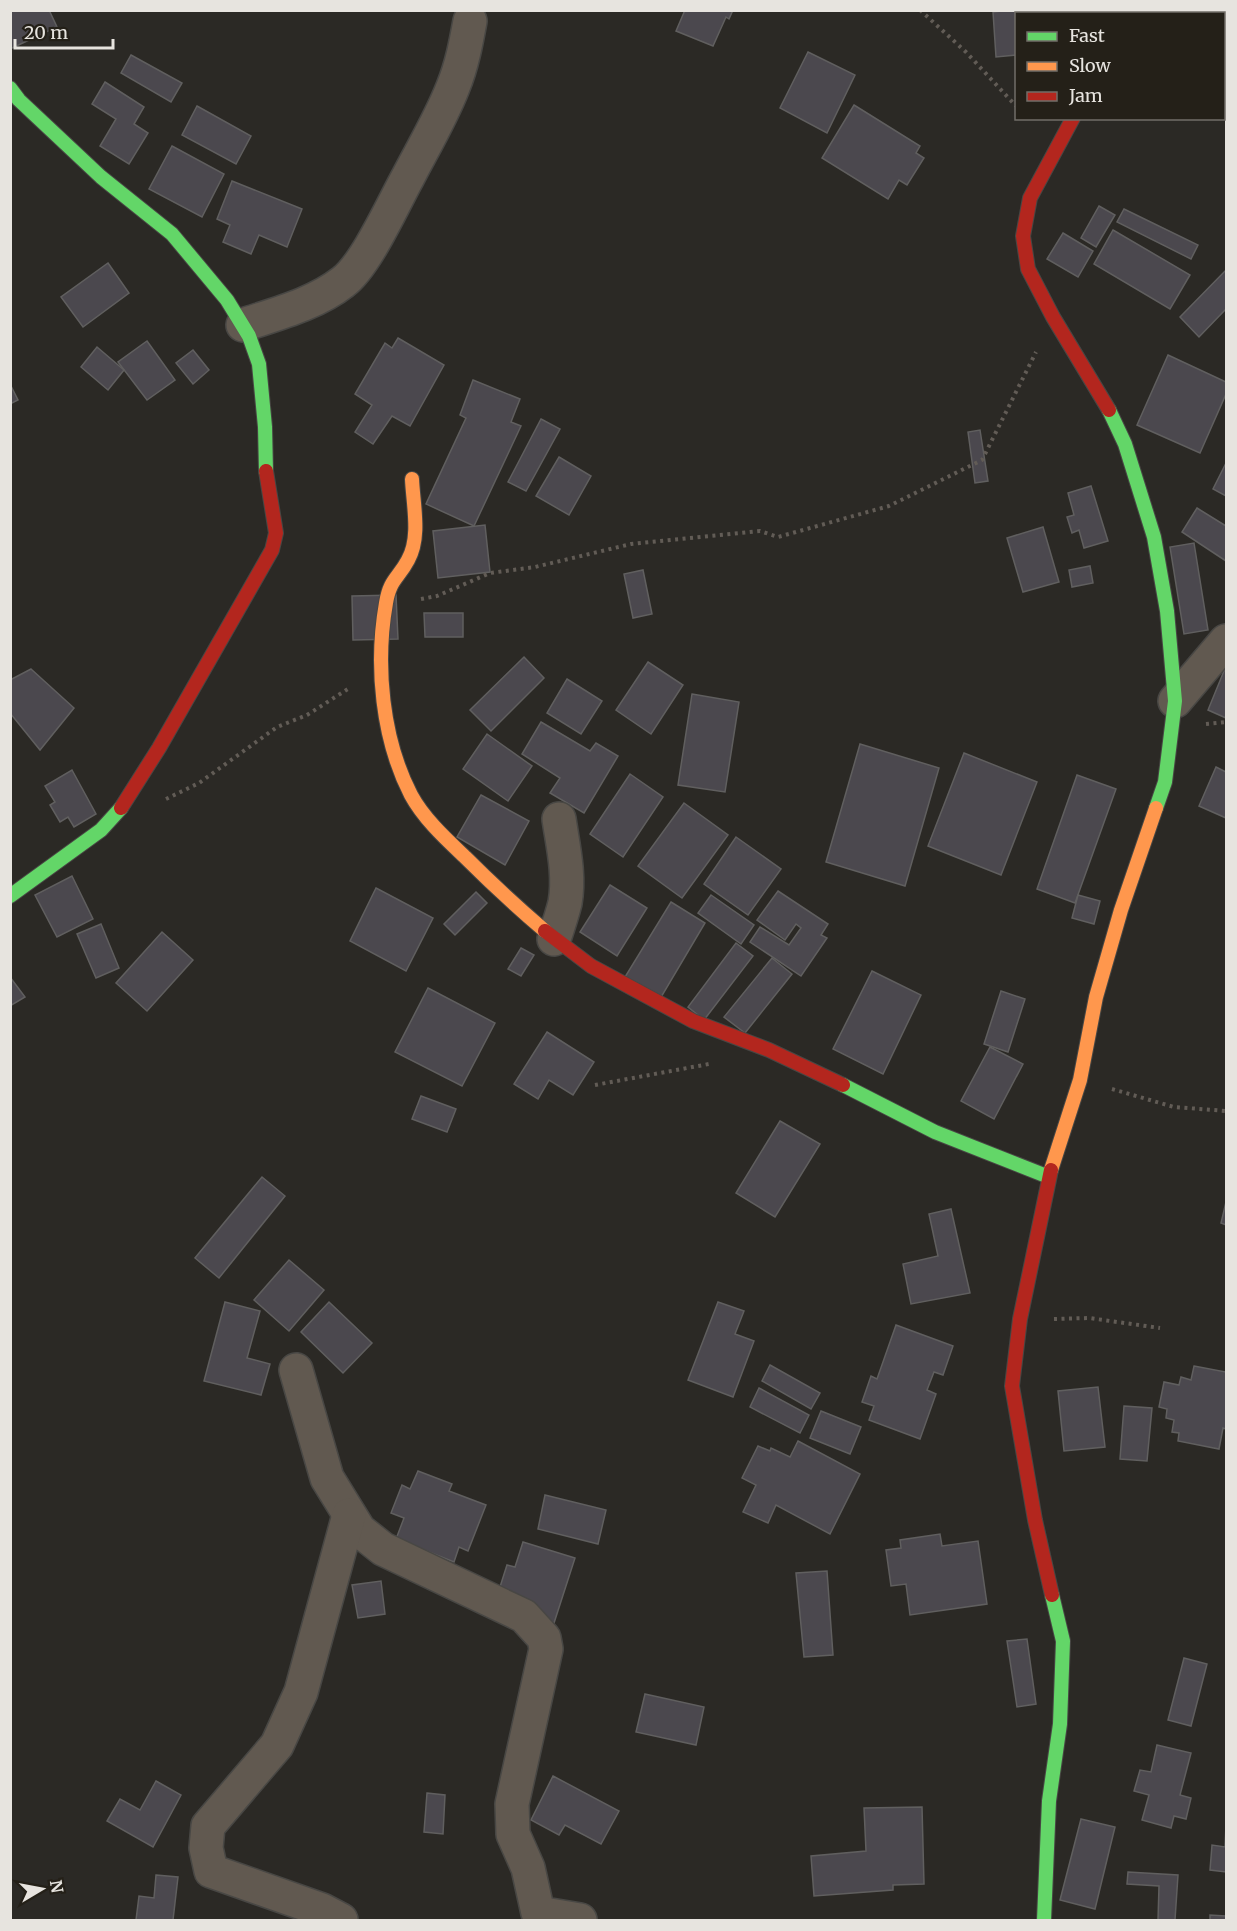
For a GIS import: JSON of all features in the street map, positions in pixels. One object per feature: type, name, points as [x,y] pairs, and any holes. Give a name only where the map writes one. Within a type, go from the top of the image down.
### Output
[{"type":"street","points":[[243,325],[298,306],[344,282],[354,271],[389,213],[453,88],[463,57],[470,21]]},
{"type":"street","points":[[10,88],[19,100],[101,177],[172,234],[226,300],[243,325],[259,364],[265,427],[266,470],[269,496],[275,517],[274,543],[159,748],[116,815],[101,830],[10,896]]},
{"type":"street","points":[[1044,1920],[1049,1801],[1060,1724],[1063,1641],[1035,1520],[1012,1386],[1020,1319],[1050,1177],[1080,1080],[1096,997],[1121,910],[1165,782],[1175,701],[1167,611],[1154,537],[1125,444],[1107,406],[1053,317],[1028,269],[1023,236],[1030,198],[1072,120]]},
{"type":"street","points":[[412,479],[415,539],[409,559],[389,586],[385,606],[381,668],[392,749],[412,796],[439,832],[502,894],[554,939],[591,966],[693,1021],[804,1065],[878,1105],[935,1132],[1050,1177]]},
{"type":"street","points":[[1175,701],[1227,641]]},
{"type":"street","points":[[554,939],[566,889],[565,860],[559,819]]},
{"type":"street","points":[[296,1370],[327,1478],[359,1530],[383,1549],[524,1616],[544,1638],[546,1649],[512,1804],[513,1834],[528,1868],[530,1917],[579,1920]]},
{"type":"street","points":[[341,1920],[322,1910],[211,1871],[206,1848],[208,1826],[277,1745],[301,1692],[349,1515]]},
{"type":"path","points":[[920,10],[966,52],[1015,104]]},
{"type":"path","points":[[385,606],[437,597],[490,573],[535,567],[631,544],[760,531],[778,537],[889,506],[982,460],[1053,317]]},
{"type":"path","points":[[116,815],[172,797],[199,783],[277,727],[307,715],[381,668]]},
{"type":"path","points":[[595,1085],[719,1061]]},
{"type":"path","points":[[1080,1080],[1174,1107],[1227,1111]]},
{"type":"path","points":[[1020,1319],[1089,1318],[1160,1328]]},
{"type":"building","points":[[10,10],[49,10],[57,27],[10,49]]},
{"type":"building","points":[[685,10],[733,10],[729,19],[726,17],[713,46],[676,31]]},
{"type":"building","points":[[1050,10],[1050,12],[1015,12],[1015,55],[996,57],[993,12]]},
{"type":"building","points":[[808,52],[855,75],[827,133],[780,108]]},
{"type":"building","points":[[131,55],[182,83],[171,102],[121,73]]},
{"type":"building","points":[[105,82],[144,107],[134,124],[148,133],[129,164],[100,146],[116,119],[92,104]]},
{"type":"building","points":[[854,105],[920,146],[916,153],[924,158],[907,185],[899,180],[888,199],[822,158]]},
{"type":"building","points":[[197,106],[251,136],[236,164],[182,135]]},
{"type":"building","points":[[172,146],[224,174],[202,217],[149,189]]},
{"type":"building","points":[[232,181],[302,209],[287,247],[259,235],[251,254],[223,242],[230,225],[217,219]]},
{"type":"building","points":[[1099,206],[1115,215],[1096,247],[1081,238]]},
{"type":"building","points":[[1124,209],[1198,245],[1191,259],[1117,222]]},
{"type":"building","points":[[1113,230],[1190,275],[1170,309],[1094,264]]},
{"type":"building","points":[[1063,233],[1093,251],[1078,277],[1047,259]]},
{"type":"building","points":[[108,263],[129,293],[83,327],[61,297]]},
{"type":"building","points":[[1226,270],[1226,309],[1199,337],[1180,317]]},
{"type":"building","points":[[398,338],[444,365],[410,426],[392,416],[373,444],[355,432],[372,405],[355,394],[385,343],[392,348]]},
{"type":"building","points":[[147,341],[175,380],[147,400],[118,362]]},
{"type":"building","points":[[97,347],[124,370],[108,390],[81,367]]},
{"type":"building","points":[[193,350],[209,370],[193,384],[176,363]]},
{"type":"building","points":[[1168,355],[1226,382],[1226,394],[1200,453],[1137,425]]},
{"type":"building","points":[[473,380],[520,399],[511,422],[521,426],[474,526],[426,504],[466,418],[460,415]]},
{"type":"building","points":[[10,384],[18,400],[10,404]]},
{"type":"building","points":[[541,419],[560,429],[526,491],[508,482]]},
{"type":"building","points":[[980,430],[988,481],[975,483],[968,432]]},
{"type":"building","points":[[559,457],[591,476],[569,515],[536,496]]},
{"type":"building","points":[[1226,463],[1226,496],[1213,489]]},
{"type":"building","points":[[1091,486],[1108,541],[1084,548],[1079,530],[1072,533],[1067,517],[1074,515],[1068,493]]},
{"type":"building","points":[[1197,508],[1226,526],[1226,561],[1182,532]]},
{"type":"building","points":[[485,525],[490,572],[438,578],[433,531]]},
{"type":"building","points":[[1043,527],[1059,582],[1023,592],[1007,538]]},
{"type":"building","points":[[1194,543],[1208,630],[1184,634],[1170,547]]},
{"type":"building","points":[[1090,566],[1093,583],[1072,587],[1069,570]]},
{"type":"building","points":[[643,570],[652,614],[633,618],[624,574]]},
{"type":"building","points":[[396,595],[398,639],[353,640],[352,596]]},
{"type":"building","points":[[424,613],[463,613],[463,637],[425,637]]},
{"type":"building","points":[[524,657],[544,678],[491,731],[470,710]]},
{"type":"building","points":[[648,662],[683,685],[651,734],[616,710]]},
{"type":"building","points":[[1226,666],[1226,718],[1208,710]]},
{"type":"building","points":[[31,669],[74,708],[40,750],[10,713],[10,680]]},
{"type":"building","points":[[567,679],[602,701],[581,734],[547,713]]},
{"type":"building","points":[[692,694],[739,702],[725,792],[678,785]]},
{"type":"building","points":[[541,722],[590,751],[596,743],[618,756],[584,813],[550,793],[560,778],[522,754]]},
{"type":"building","points":[[487,734],[532,766],[508,801],[463,769]]},
{"type":"building","points":[[860,744],[939,768],[905,886],[826,862]]},
{"type":"building","points":[[964,753],[1037,782],[1001,875],[928,846]]},
{"type":"building","points":[[1216,767],[1226,772],[1226,818],[1199,806]]},
{"type":"building","points":[[72,770],[96,814],[74,827],[68,817],[60,822],[50,805],[55,802],[45,786]]},
{"type":"building","points":[[630,774],[663,797],[623,857],[590,834]]},
{"type":"building","points":[[1077,775],[1116,789],[1075,903],[1037,889]]},
{"type":"building","points":[[481,795],[529,821],[505,865],[457,837]]},
{"type":"building","points":[[684,803],[728,835],[682,898],[638,866]]},
{"type":"building","points":[[736,837],[781,869],[748,915],[704,884]]},
{"type":"building","points":[[72,876],[93,919],[57,937],[35,895]]},
{"type":"building","points":[[610,885],[647,908],[617,956],[580,932]]},
{"type":"building","points":[[376,888],[433,918],[406,971],[350,941]]},
{"type":"building","points":[[778,891],[828,924],[821,935],[827,938],[801,976],[750,942],[760,927],[789,945],[801,928],[796,924],[785,940],[757,920]]},
{"type":"building","points":[[476,892],[487,903],[455,935],[444,924]]},
{"type":"building","points":[[711,895],[754,925],[741,944],[698,913]]},
{"type":"building","points":[[1078,895],[1100,901],[1094,924],[1072,918]]},
{"type":"building","points":[[671,902],[705,923],[660,999],[625,977]]},
{"type":"building","points":[[101,924],[119,968],[96,978],[77,934]]},
{"type":"building","points":[[162,932],[193,960],[147,1011],[116,983]]},
{"type":"building","points":[[736,943],[753,956],[704,1020],[688,1007]]},
{"type":"building","points":[[521,948],[534,955],[521,976],[508,969]]},
{"type":"building","points":[[772,958],[792,974],[745,1033],[724,1017]]},
{"type":"building","points":[[872,971],[921,995],[883,1074],[833,1049]]},
{"type":"building","points":[[10,977],[25,997],[10,1006]]},
{"type":"building","points":[[428,988],[495,1023],[462,1086],[395,1052]]},
{"type":"building","points":[[1001,991],[1025,999],[1008,1052],[984,1044]]},
{"type":"building","points":[[547,1032],[594,1062],[573,1095],[549,1080],[538,1099],[514,1084]]},
{"type":"building","points":[[990,1047],[1023,1064],[994,1119],[961,1101]]},
{"type":"building","points":[[421,1096],[456,1109],[447,1132],[412,1119]]},
{"type":"building","points":[[780,1121],[820,1144],[775,1217],[736,1193]]},
{"type":"building","points":[[262,1177],[285,1196],[219,1278],[195,1258]]},
{"type":"building","points":[[1226,1202],[1226,1225],[1221,1223]]},
{"type":"building","points":[[951,1209],[970,1293],[911,1304],[903,1264],[938,1256],[929,1214]]},
{"type":"building","points":[[289,1260],[324,1290],[289,1331],[254,1300]]},
{"type":"building","points":[[225,1302],[260,1311],[247,1358],[270,1364],[261,1395],[204,1381]]},
{"type":"building","points":[[329,1302],[372,1343],[343,1373],[301,1332]]},
{"type":"building","points":[[718,1302],[744,1311],[735,1334],[754,1341],[733,1397],[688,1380]]},
{"type":"building","points":[[896,1325],[953,1346],[943,1375],[934,1372],[927,1390],[936,1394],[920,1439],[869,1420],[874,1406],[862,1402],[871,1376],[877,1379]]},
{"type":"building","points":[[770,1365],[820,1393],[811,1409],[762,1381]]},
{"type":"building","points":[[1194,1366],[1226,1372],[1226,1429],[1223,1428],[1219,1449],[1178,1441],[1179,1433],[1172,1432],[1174,1420],[1166,1418],[1167,1409],[1159,1407],[1164,1382],[1179,1385],[1181,1377],[1191,1380]]},
{"type":"building","points":[[1098,1387],[1105,1447],[1064,1451],[1058,1391]]},
{"type":"building","points":[[759,1388],[809,1415],[800,1433],[750,1407]]},
{"type":"building","points":[[1124,1406],[1152,1408],[1147,1461],[1120,1459]]},
{"type":"building","points":[[821,1411],[861,1427],[850,1454],[810,1438]]},
{"type":"building","points":[[798,1441],[860,1474],[830,1534],[776,1505],[768,1523],[743,1512],[756,1485],[742,1478],[758,1446],[770,1451],[771,1448],[790,1457]]},
{"type":"building","points":[[418,1471],[452,1484],[449,1491],[486,1505],[468,1551],[459,1547],[454,1562],[396,1539],[404,1518],[391,1513],[402,1485],[410,1489]]},
{"type":"building","points":[[545,1495],[606,1510],[598,1544],[538,1529]]},
{"type":"building","points":[[940,1534],[942,1546],[978,1541],[987,1604],[910,1615],[906,1584],[891,1586],[886,1550],[901,1548],[900,1540]]},
{"type":"building","points":[[523,1542],[575,1558],[554,1623],[536,1618],[499,1590],[507,1565],[515,1567]]},
{"type":"building","points":[[827,1571],[833,1655],[804,1657],[796,1573]]},
{"type":"building","points":[[381,1581],[385,1614],[358,1618],[352,1585]]},
{"type":"building","points":[[1027,1639],[1036,1704],[1017,1707],[1007,1641]]},
{"type":"building","points":[[1184,1658],[1207,1664],[1191,1726],[1168,1720]]},
{"type":"building","points":[[645,1694],[704,1707],[696,1745],[636,1732]]},
{"type":"building","points":[[1157,1745],[1191,1753],[1180,1795],[1191,1798],[1186,1819],[1174,1816],[1171,1828],[1142,1820],[1149,1795],[1134,1791],[1140,1770],[1151,1772]]},
{"type":"building","points":[[553,1776],[619,1811],[601,1844],[565,1825],[559,1835],[531,1820]]},
{"type":"building","points":[[156,1781],[181,1795],[153,1847],[107,1821],[120,1799],[140,1810]]},
{"type":"building","points":[[427,1793],[445,1795],[443,1834],[424,1832]]},
{"type":"building","points":[[922,1807],[924,1884],[893,1885],[893,1890],[814,1896],[811,1856],[866,1851],[864,1808]]},
{"type":"building","points":[[1081,1819],[1115,1827],[1095,1909],[1060,1900]]},
{"type":"building","points":[[1226,1825],[1226,1872],[1210,1870],[1212,1845],[1225,1847]]},
{"type":"building","points":[[1128,1872],[1178,1875],[1175,1920],[1158,1920],[1159,1886],[1127,1884]]},
{"type":"building","points":[[156,1875],[178,1877],[173,1920],[136,1920],[139,1896],[154,1898]]},
{"type":"building","points":[[1210,1915],[1226,1916],[1226,1920],[1210,1920]]},
{"type":"traffic: fast","points":[[10,88],[19,100],[101,177],[172,234],[227,300],[249,336],[259,364],[265,427],[266,471]]},
{"type":"traffic: fast","points":[[1109,410],[1125,444],[1154,537],[1167,611],[1175,701],[1165,782],[1156,808]]},
{"type":"traffic: fast","points":[[10,896],[101,830],[121,808]]},
{"type":"traffic: fast","points":[[843,1085],[935,1132],[1049,1177]]},
{"type":"traffic: fast","points":[[1044,1920],[1049,1801],[1060,1724],[1063,1641],[1052,1595]]},
{"type":"traffic: slow","points":[[412,479],[414,541],[408,560],[390,589],[386,603],[381,651],[381,676],[387,726],[393,750],[411,795],[429,820],[494,886],[545,931]]},
{"type":"traffic: slow","points":[[1051,1170],[1080,1080],[1096,997],[1121,910],[1156,808]]},
{"type":"traffic: jam","points":[[1072,120],[1030,198],[1023,236],[1028,269],[1053,317],[1109,410]]},
{"type":"traffic: jam","points":[[121,808],[159,748],[272,550],[276,533],[266,471]]},
{"type":"traffic: jam","points":[[545,931],[591,966],[693,1021],[769,1050],[843,1085]]},
{"type":"traffic: jam","points":[[1051,1170],[1020,1319],[1012,1386],[1035,1520],[1052,1595]]}]
